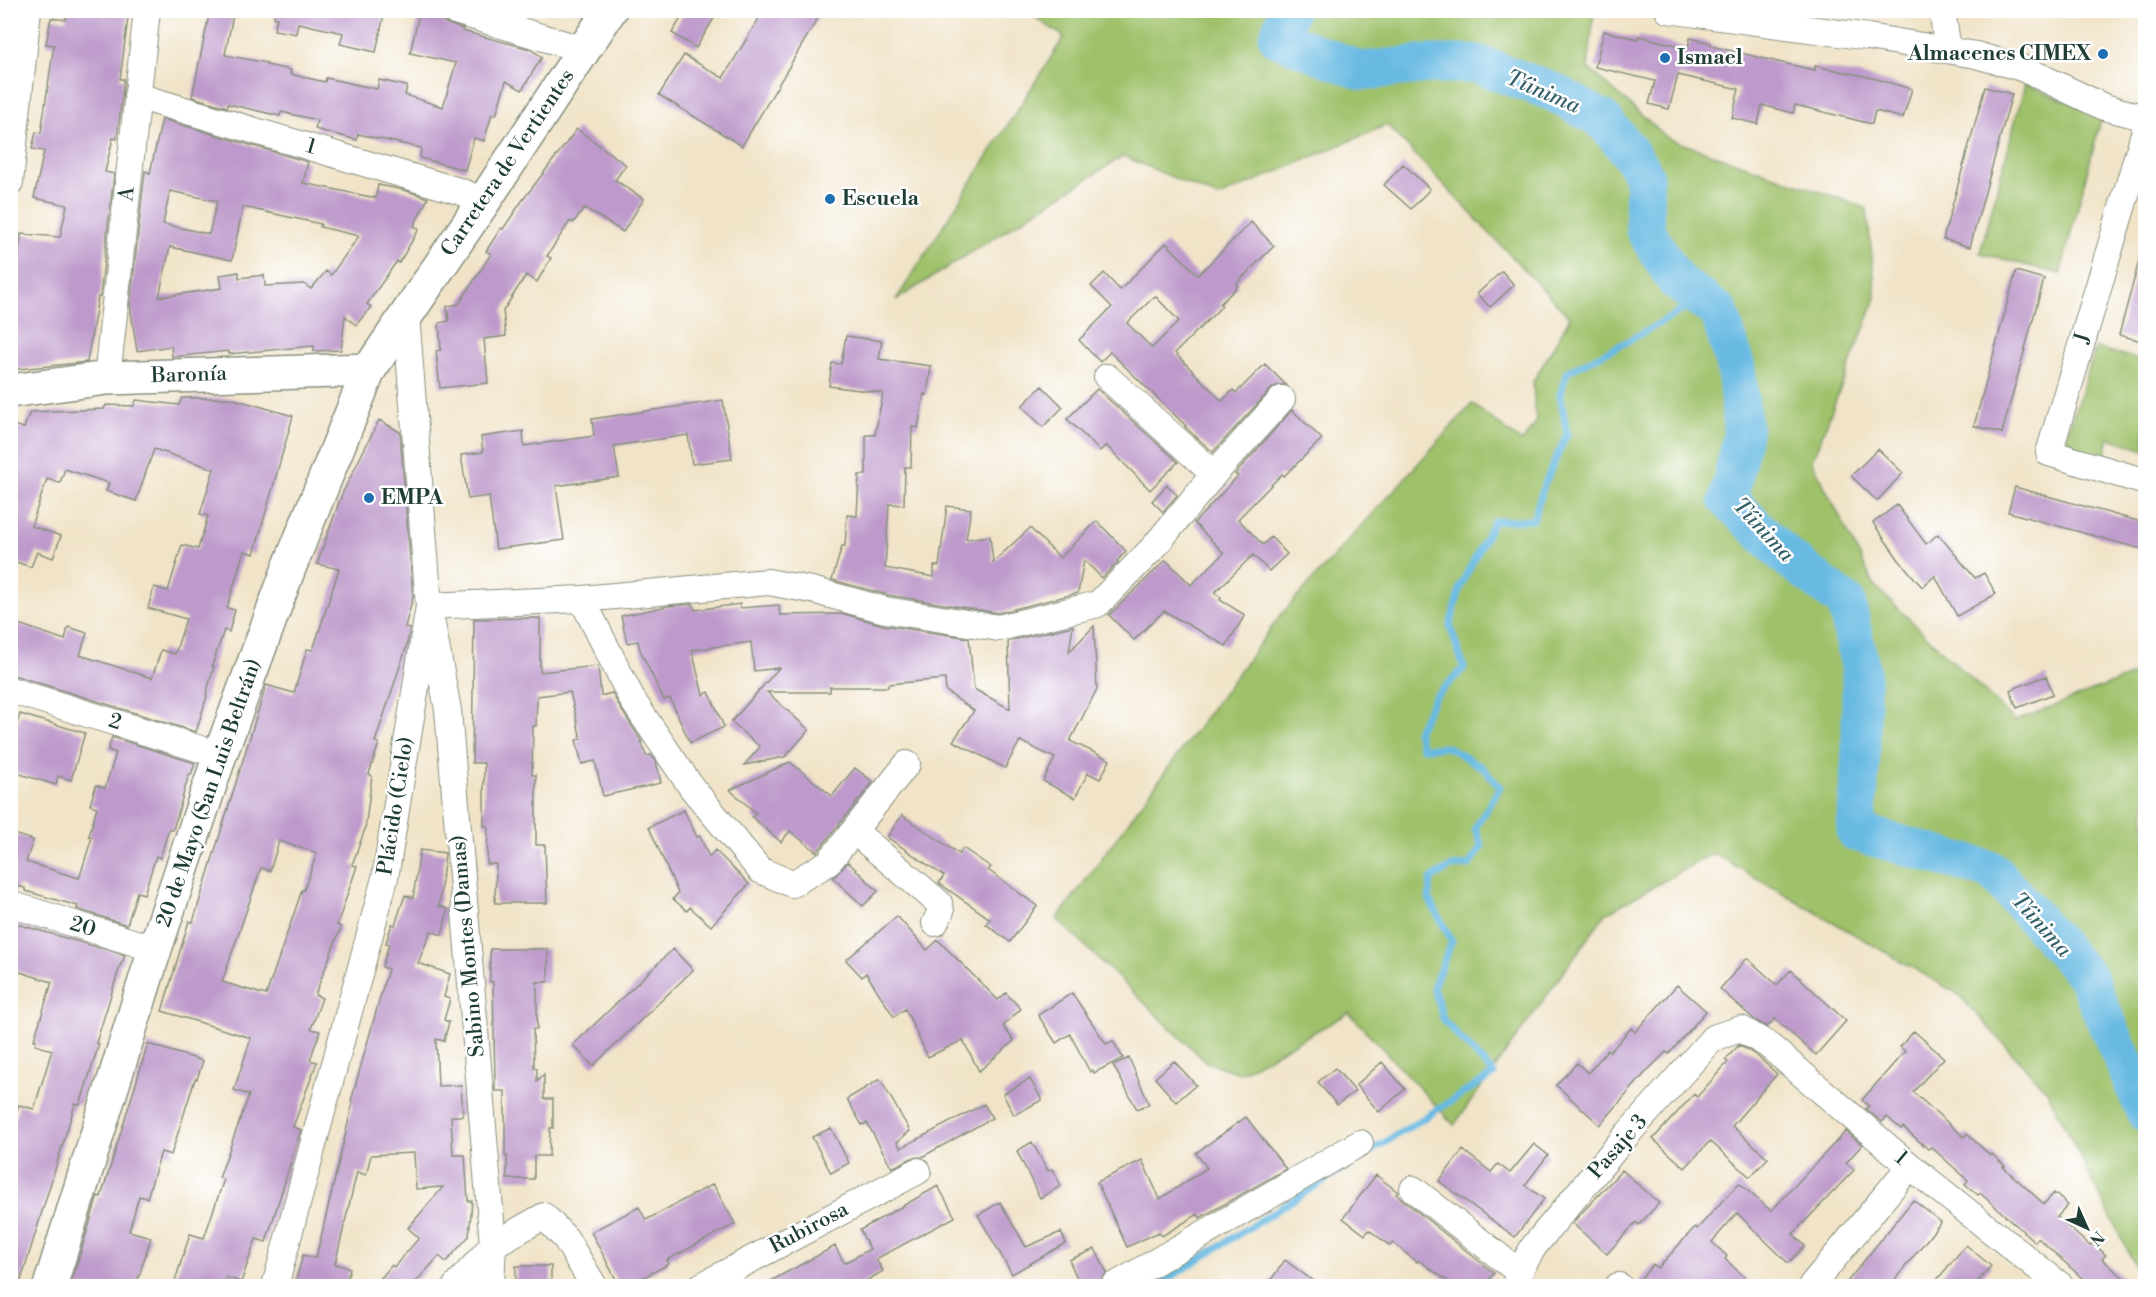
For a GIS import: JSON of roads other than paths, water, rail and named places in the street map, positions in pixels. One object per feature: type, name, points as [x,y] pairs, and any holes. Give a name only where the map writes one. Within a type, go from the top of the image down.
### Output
[{"type":"main road","name":"Carretera de Vertientes","points":[[406,315],[610,10]]},
{"type":"main road","name":"20 de Mayo (San Luis Beltrán)","points":[[50,1287],[155,949],[220,755],[289,568],[369,370],[406,315]]},
{"type":"main road","name":"Baronía","points":[[10,391],[106,378],[369,370]]},
{"type":"street","points":[[10,182],[28,10]]},
{"type":"street","name":"A","points":[[106,378],[147,10]]},
{"type":"street","points":[[452,10],[584,50]]},
{"type":"street","points":[[1668,10],[1868,37],[1976,55],[2022,68],[2058,83],[2104,107],[2145,118]]},
{"type":"street","points":[[1942,10],[1948,50]]},
{"type":"street","name":"1","points":[[137,96],[462,192],[484,201]]},
{"type":"street","name":"J","points":[[2145,127],[2049,453],[2145,482]]},
{"type":"street","name":"Plácido (Cielo)","points":[[275,1287],[385,878],[429,606],[406,315]]},
{"type":"street","points":[[1107,377],[1214,474]]},
{"type":"street","points":[[429,606],[582,599],[768,582],[812,590],[885,610],[999,628],[1098,604],[1154,547],[1214,474],[1282,399]]},
{"type":"street","points":[[582,599],[633,700],[692,788],[760,870],[792,884],[828,863],[907,764]]},
{"type":"street","name":"Sabino Montes (Damas)","points":[[429,606],[448,710],[493,1245],[491,1287]]},
{"type":"street","name":"2","points":[[10,690],[220,755]]},
{"type":"street","points":[[854,831],[939,903],[941,911],[934,923]]},
{"type":"street","name":"20","points":[[10,904],[155,949]]},
{"type":"street","name":"1","points":[[1741,1029],[1768,1045],[1910,1166],[2061,1287]]},
{"type":"street","name":"Pasaje 3","points":[[1517,1279],[1534,1246],[1625,1137],[1713,1038],[1741,1029]]},
{"type":"street","points":[[1114,1287],[1360,1143]]},
{"type":"street","points":[[1811,1287],[1910,1166]]},
{"type":"street","name":"Rubirosa","points":[[701,1287],[918,1171]]},
{"type":"street","points":[[1413,1189],[1517,1279]]},
{"type":"street","points":[[456,1287],[493,1245],[544,1216],[566,1239],[594,1287]]},
{"type":"waterway","name":"Tíinima","points":[[1289,10],[1278,38],[1361,71],[1429,64],[1477,64],[1553,92],[1602,119],[1628,150],[1644,175],[1645,230],[1676,281],[1719,312],[1736,367],[1743,433],[1728,500],[1788,558],[1846,602],[1861,670],[1861,750],[1856,832],[1993,871],[2087,977],[2146,1113]]},
{"type":"waterway","points":[[1156,1286],[1494,1074],[1444,1021],[1433,987],[1452,941],[1429,899],[1431,879],[1451,867],[1469,865],[1482,846],[1475,828],[1500,787],[1483,768],[1448,747],[1422,748],[1417,731],[1435,697],[1464,668],[1450,626],[1461,585],[1494,521],[1533,520],[1544,485],[1567,434],[1560,395],[1567,372],[1630,340],[1702,299]]},
{"type":"place","name":"Almacenes CIMEX","points":[[2103,54]]},
{"type":"place","name":"Ismael","points":[[1665,58]]},
{"type":"place","name":"Escuela","points":[[830,199]]},
{"type":"place","name":"EMPA","points":[[369,498]]}]
